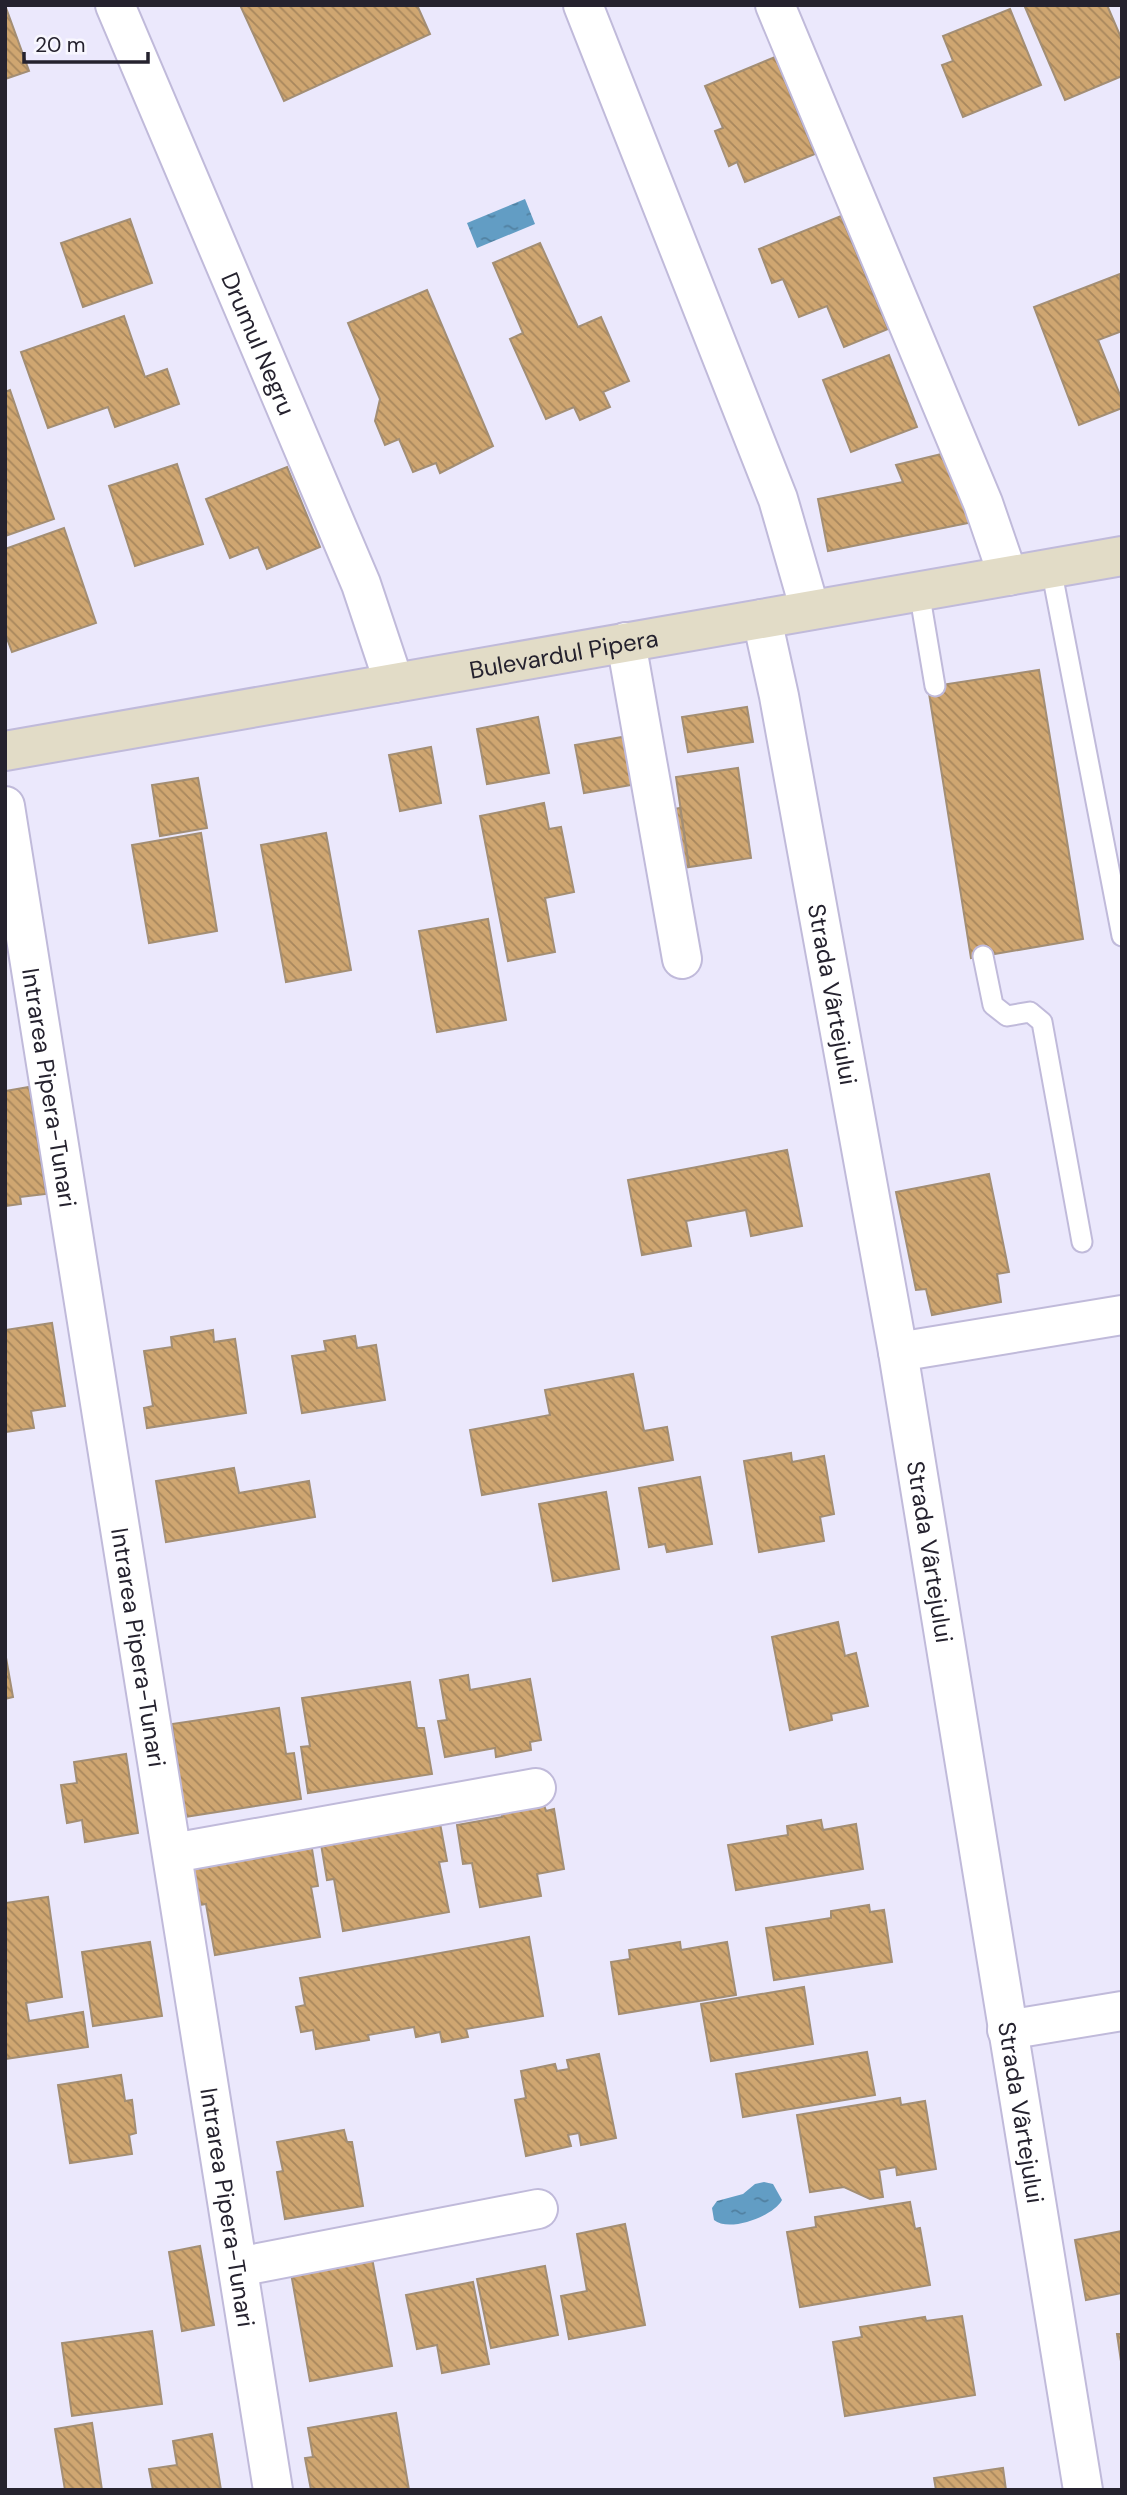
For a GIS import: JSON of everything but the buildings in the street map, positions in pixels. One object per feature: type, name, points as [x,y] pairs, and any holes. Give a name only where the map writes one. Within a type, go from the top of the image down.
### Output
[{"type":"main road","name":"Bulevardul Pipera","points":[[5,751],[1122,556]]},
{"type":"street","name":"Drumul Negru","points":[[116,5],[362,584],[394,682]]},
{"type":"street","points":[[583,5],[778,499],[810,610]]},
{"type":"street","points":[[775,5],[983,503],[1008,576]]},
{"type":"street","name":"Strada Vârtejului","points":[[762,619],[779,696],[898,1352],[1083,2490]]},
{"type":"street","points":[[626,642],[682,959]]},
{"type":"street","name":"Intrarea Pipera-Tunari","points":[[5,806],[273,2490]]},
{"type":"street","points":[[898,1352],[1122,1315]]},
{"type":"street","points":[[173,1853],[537,1788]]},
{"type":"street","points":[[1007,2030],[1122,2011]]},
{"type":"street","points":[[238,2267],[538,2209]]},
{"type":"lane","points":[[1051,568],[1122,936]]},
{"type":"lane","points":[[919,592],[935,686]]},
{"type":"lane","points":[[983,956],[993,1005],[1007,1016],[1030,1012],[1042,1022],[1082,1242]]},
{"type":"water","points":[[525,199],[535,224],[477,248],[467,223]]},
{"type":"water","points":[[755,2184],[773,2184],[782,2200],[770,2212],[740,2224],[721,2224],[714,2220],[712,2208],[717,2201],[743,2194]]}]
